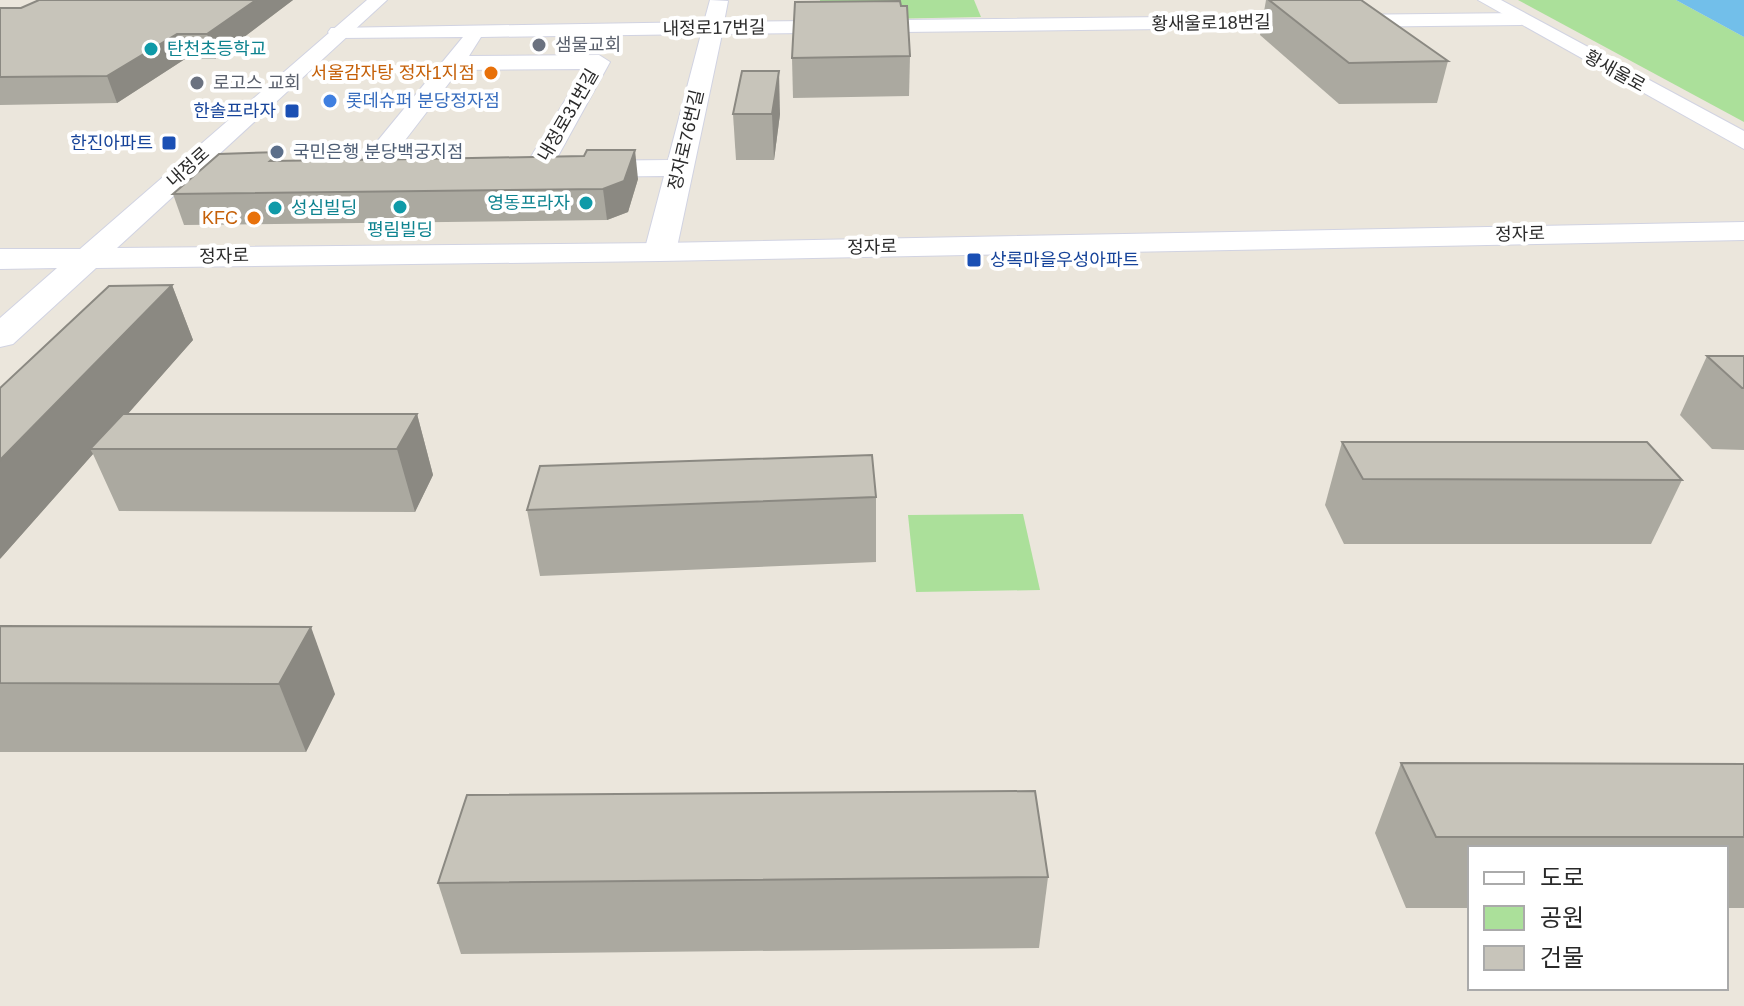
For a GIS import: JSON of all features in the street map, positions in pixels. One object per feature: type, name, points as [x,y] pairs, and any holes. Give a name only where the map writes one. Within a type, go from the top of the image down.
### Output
[{"type":"street","name":"내정로","points":[[0,336],[338,32],[378,0]]},
{"type":"street","name":"정자로76번길","points":[[660,252],[719,0]]},
{"type":"street","points":[[982,0],[993,25]]},
{"type":"street","points":[[1071,0],[1089,24]]},
{"type":"street","points":[[1156,0],[1177,23]]},
{"type":"street","points":[[1234,0],[1258,22]]},
{"type":"street","points":[[1317,0],[1345,21]]},
{"type":"street","points":[[1396,0],[1427,20]]},
{"type":"street","name":"황새울로","points":[[1487,0],[1744,141]]},
{"type":"street","points":[[447,31],[466,8]]},
{"type":"street","points":[[532,30],[544,12]]},
{"type":"street","name":"내정로17번길","points":[[338,32],[532,30],[626,20],[713,28],[805,18],[948,25]]},
{"type":"street","name":"황새울로18번길","points":[[948,25],[1521,19]]},
{"type":"street","points":[[397,171],[366,172],[479,30]]},
{"type":"street","name":"내정로31번길","points":[[453,63],[599,62],[537,170]]},
{"type":"street","name":"내정로31번길","points":[[506,170],[680,168]]},
{"type":"street","name":"정자로","points":[[0,259],[660,252],[1744,231]]},
{"type":"green space","points":[[820,0],[974,0],[981,17],[834,20],[820,17]]},
{"type":"green space","points":[[1518,0],[1676,0],[1744,37],[1744,122]]},
{"type":"green space","points":[[1023,514],[1040,590],[916,592],[908,515]]},
{"type":"water","points":[[1676,0],[1744,0],[1744,37]]},
{"type":"building","points":[[39,0],[256,0],[207,34],[177,34],[107,76],[0,77],[0,8],[21,8]]},
{"type":"building","points":[[1269,0],[1361,0],[1448,61],[1349,63]]},
{"type":"building","points":[[900,1],[901,6],[907,6],[910,56],[792,58],[795,2]]},
{"type":"building","points":[[742,71],[779,71],[772,114],[733,114]]},
{"type":"building","points":[[587,150],[635,150],[624,181],[603,189],[173,194],[219,154],[280,152],[270,161],[584,156]]},
{"type":"building","points":[[172,285],[0,460],[0,388],[109,286]]},
{"type":"building","points":[[1707,356],[1744,356],[1744,388],[1742,388]]},
{"type":"building","points":[[123,414],[417,414],[397,449],[90,449]]},
{"type":"building","points":[[1342,442],[1647,442],[1682,480],[1363,479]]},
{"type":"building","points":[[872,455],[876,497],[527,510],[540,466]]},
{"type":"building","points":[[0,626],[311,627],[279,684],[0,683]]},
{"type":"building","points":[[1401,763],[1744,764],[1744,837],[1436,837]]},
{"type":"building","points":[[1035,791],[1048,877],[438,883],[467,795]]},
{"type":"place","name":"샘물교회","points":[[539,45]]},
{"type":"place","name":"탄천초등학교","points":[[151,49]]},
{"type":"place","name":"서울감자탕 정자1지점","points":[[491,73]]},
{"type":"place","name":"로고스 교회","points":[[197,83]]},
{"type":"place","name":"롯데슈퍼 분당정자점","points":[[330,101]]},
{"type":"place","name":"한솔프라자","points":[[292,111]]},
{"type":"place","name":"한진아파트","points":[[169,143]]},
{"type":"place","name":"국민은행 분당백궁지점","points":[[277,152]]},
{"type":"place","name":"영동프라자","points":[[586,203]]},
{"type":"place","name":"평림빌딩","points":[[400,207]]},
{"type":"place","name":"성심빌딩","points":[[275,208]]},
{"type":"place","name":"KFC","points":[[254,218]]},
{"type":"place","name":"상록마을우성아파트","points":[[974,260]]}]
